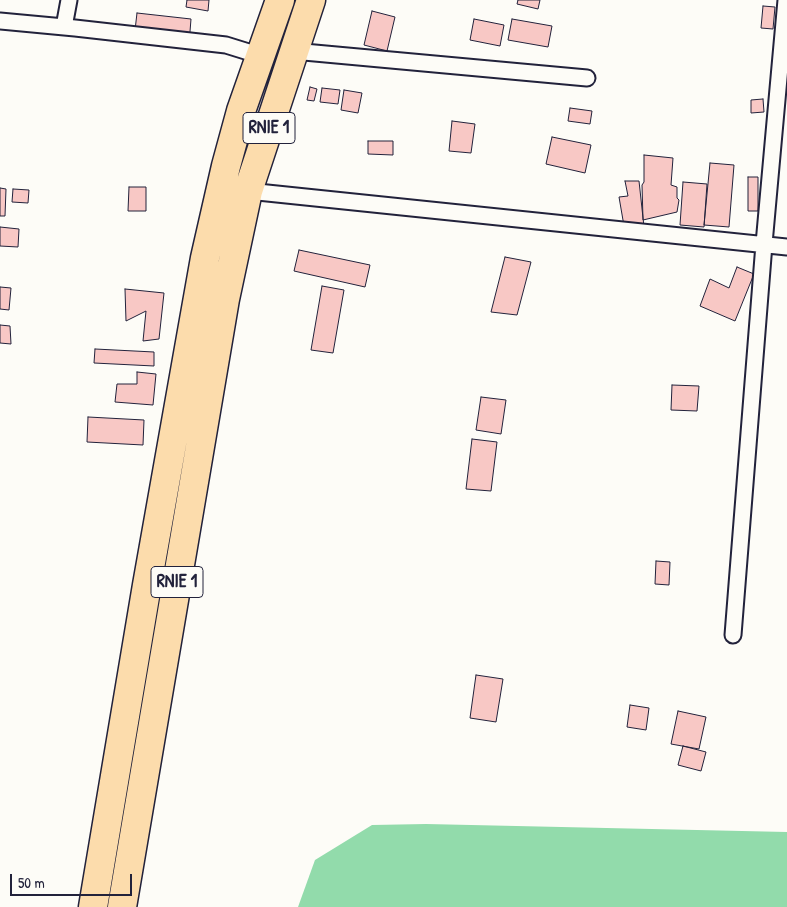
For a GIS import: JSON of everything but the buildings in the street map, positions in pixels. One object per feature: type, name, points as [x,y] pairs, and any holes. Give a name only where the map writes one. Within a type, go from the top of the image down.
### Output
[{"type":"highway","points":[[268,0],[269,28]]},
{"type":"highway","name":"RNIE 1","points":[[93,907],[195,311],[226,166],[241,111],[280,0]]},
{"type":"highway","name":"RNIE 1","points":[[122,907],[225,299],[248,191],[311,0]]},
{"type":"street","points":[[64,27],[68,0]]},
{"type":"street","points":[[733,635],[764,244],[786,0]]},
{"type":"street","points":[[0,21],[226,45],[260,54]]},
{"type":"street","points":[[293,51],[587,78]]},
{"type":"street","points":[[248,191],[787,247]]},
{"type":"green space","points":[[426,824],[787,832],[787,907],[298,907],[315,860],[372,825]]}]
